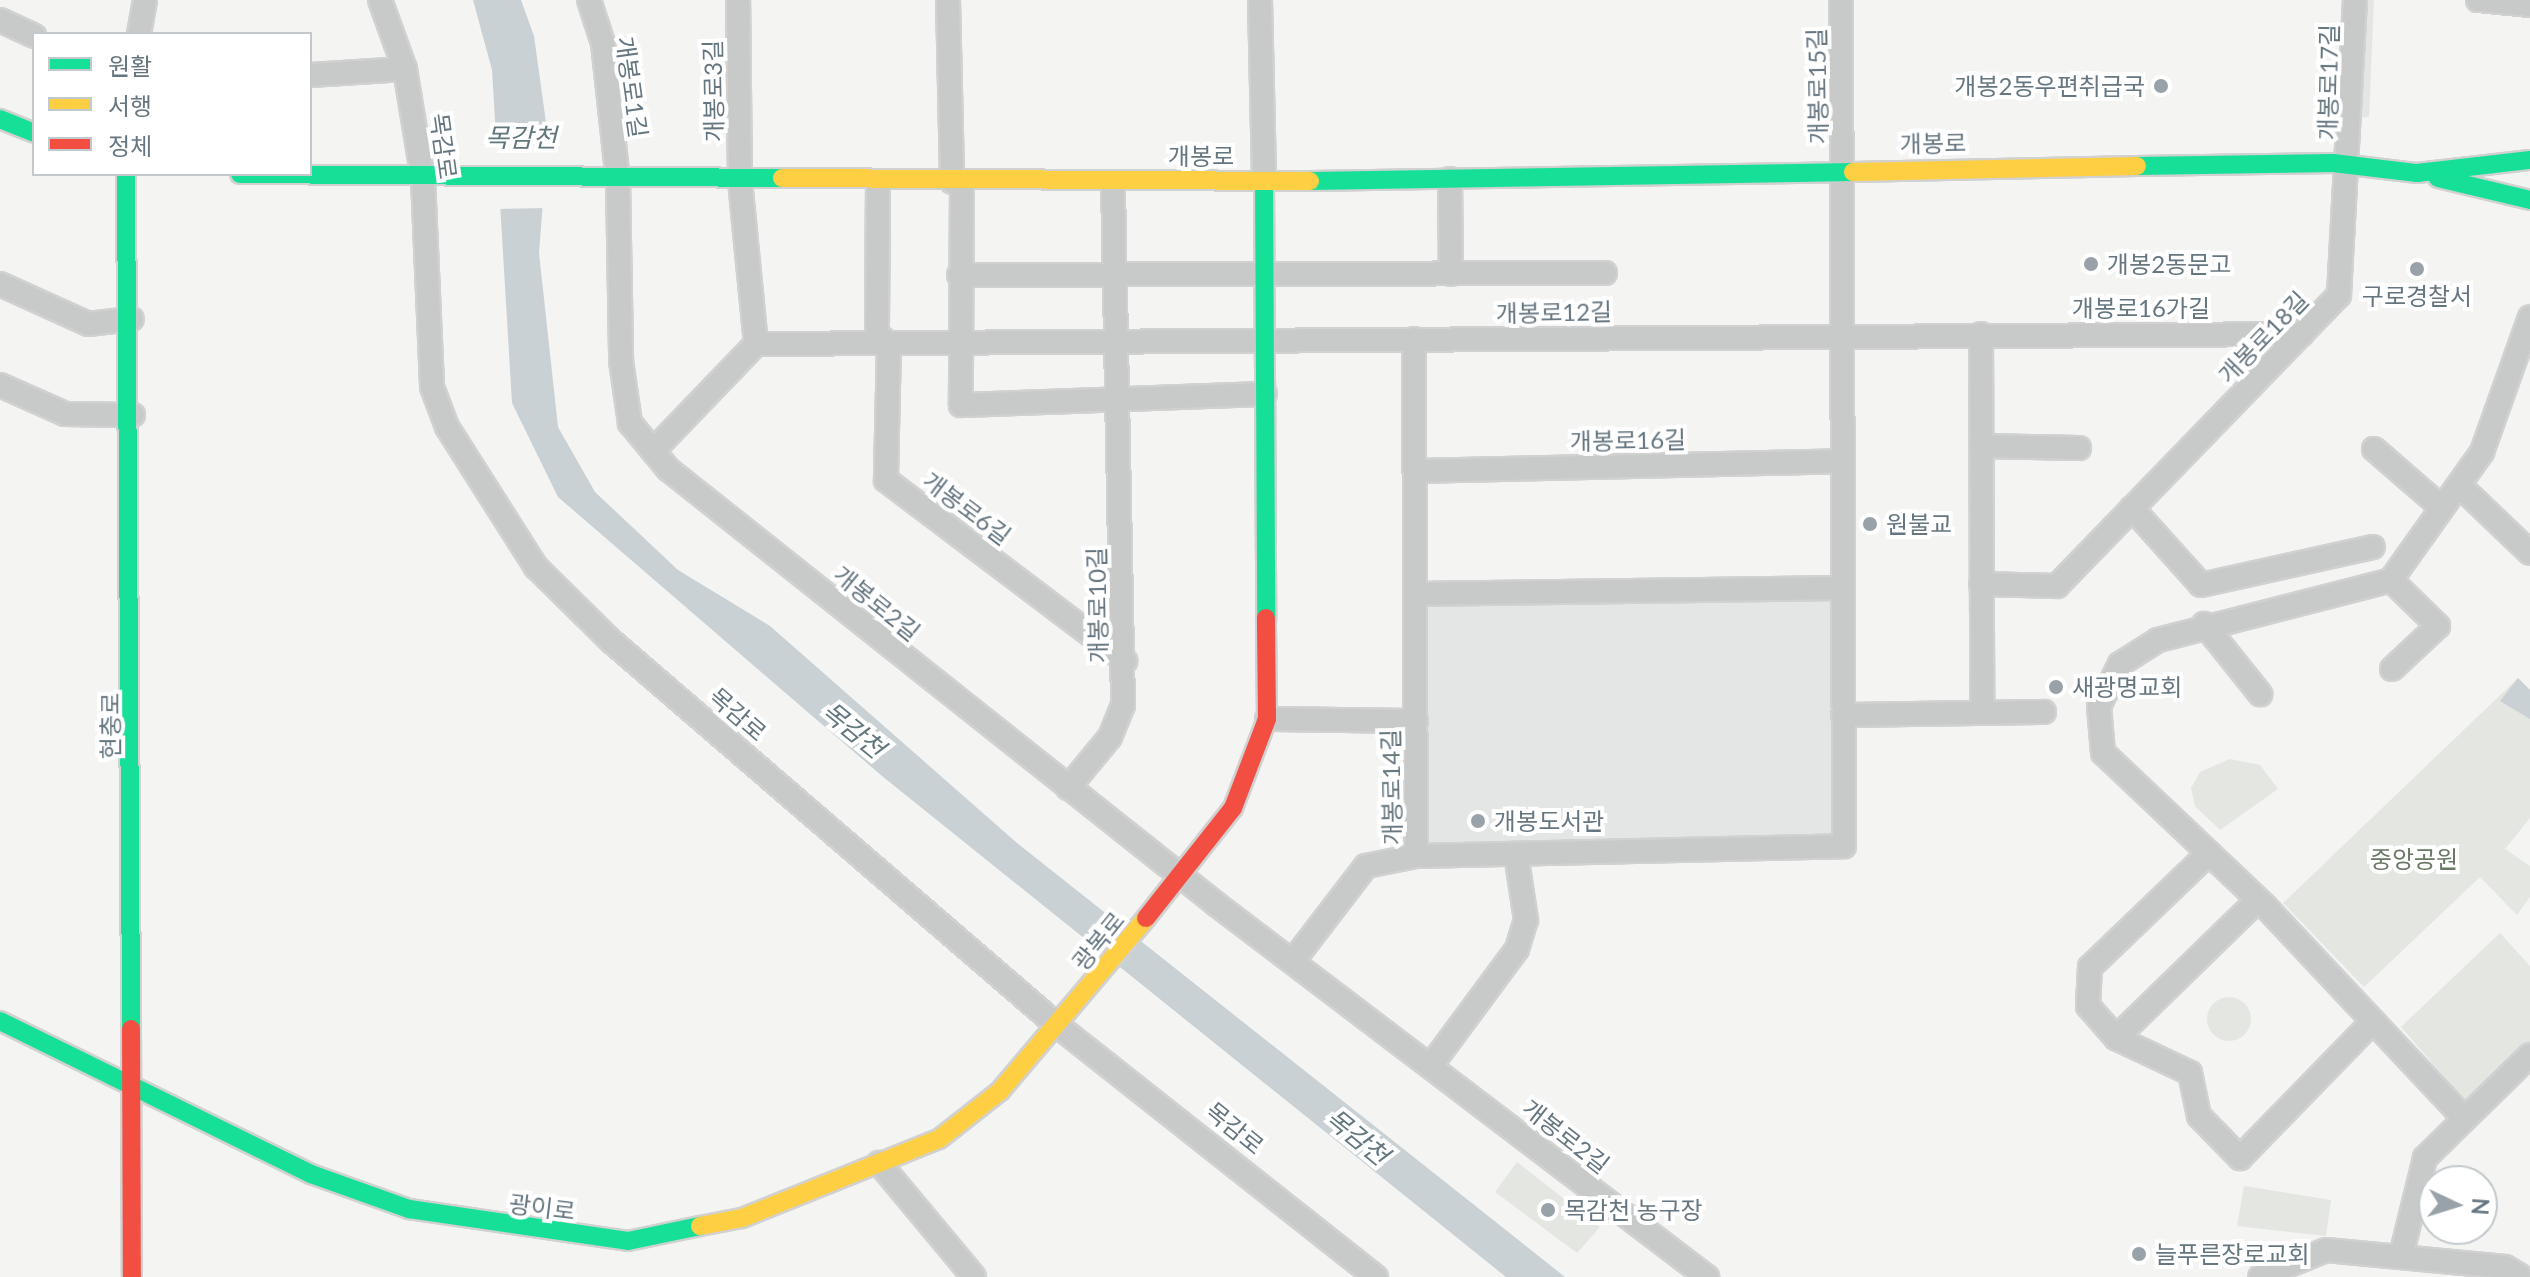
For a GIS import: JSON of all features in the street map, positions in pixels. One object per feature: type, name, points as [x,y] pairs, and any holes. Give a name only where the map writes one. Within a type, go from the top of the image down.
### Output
[{"type":"street","points":[[139,32],[145,0]]},
{"type":"street","name":"목감로","points":[[380,0],[405,69],[432,179],[428,355],[439,410],[536,567],[610,640],[1065,1019],[1351,1269],[1376,1277]]},
{"type":"street","name":"개봉로1길","points":[[589,0],[603,43],[613,181]]},
{"type":"street","name":"개봉로3길","points":[[738,0],[740,182]]},
{"type":"street","points":[[948,0],[957,182],[961,405],[1120,404],[1140,396],[1265,394]]},
{"type":"street","points":[[1178,879],[1233,808],[1267,719],[1260,0]]},
{"type":"street","name":"개봉로15길","points":[[1841,0],[1845,171]]},
{"type":"street","name":"개봉로17길","points":[[2352,164],[2355,0]]},
{"type":"street","points":[[2478,0],[2530,5]]},
{"type":"street","points":[[0,20],[32,35]]},
{"type":"street","points":[[312,75],[405,69]]},
{"type":"street","points":[[0,119],[32,132]]},
{"type":"street","points":[[2417,173],[2530,160]]},
{"type":"street","name":"개봉로","points":[[312,176],[740,182],[1264,182],[2352,164],[2417,173],[2530,179]]},
{"type":"street","name":"개봉로18길","points":[[1981,584],[2057,586],[2339,295],[2352,164]]},
{"type":"street","points":[[1845,171],[1843,715],[1982,708],[2044,712]]},
{"type":"street","points":[[2417,173],[2447,201],[2530,218]]},
{"type":"street","name":"개봉로","points":[[2417,173],[2530,200]]},
{"type":"street","name":"현충로","points":[[126,176],[133,415],[136,1083],[132,1277]]},
{"type":"street","points":[[1450,179],[1451,274]]},
{"type":"street","name":"개봉로2길","points":[[613,181],[621,361],[630,423],[653,451],[1178,879],[1432,1064],[1707,1277]]},
{"type":"street","points":[[740,182],[756,344]]},
{"type":"street","name":"개봉로6길","points":[[878,182],[877,334],[889,344],[886,480],[1125,661]]},
{"type":"street","name":"개봉로10길","points":[[1068,788],[1110,737],[1123,705],[1125,661],[1113,182]]},
{"type":"street","name":"개봉로12길","points":[[1116,275],[1605,273]]},
{"type":"street","points":[[959,275],[1116,275]]},
{"type":"street","points":[[0,284],[88,324],[132,319]]},
{"type":"street","points":[[2463,1117],[2258,900],[2103,753],[2099,706],[2120,664],[2158,640],[2204,624],[2364,593],[2391,580],[2482,452],[2530,317]]},
{"type":"street","name":"개봉로16가길","points":[[1843,334],[2302,334]]},
{"type":"street","name":"개봉로12길","points":[[1264,341],[1843,334]]},
{"type":"street","points":[[1981,334],[1982,708]]},
{"type":"street","name":"개봉로14길","points":[[1414,339],[1416,856],[1844,846],[1843,715]]},
{"type":"street","points":[[653,451],[756,344],[1264,341]]},
{"type":"street","points":[[0,385],[65,414],[133,415]]},
{"type":"street","points":[[1981,446],[2079,448]]},
{"type":"street","points":[[2374,449],[2441,507]]},
{"type":"street","name":"개봉로16길","points":[[1415,471],[1842,461]]},
{"type":"street","points":[[2460,486],[2530,553]]},
{"type":"street","points":[[2132,508],[2201,585],[2373,547]]},
{"type":"street","points":[[2391,580],[2438,626],[2392,669]]},
{"type":"street","points":[[1416,594],[1842,588]]},
{"type":"street","points":[[2204,624],[2260,694]]},
{"type":"street","points":[[1267,719],[1416,721]]},
{"type":"street","points":[[2209,853],[2090,967],[2088,1006],[2116,1038],[2190,1073],[2199,1116],[2240,1158],[2373,1021]]},
{"type":"street","points":[[1432,1064],[1517,949],[1526,920],[1516,854]]},
{"type":"street","points":[[1293,961],[1366,866],[1416,856]]},
{"type":"street","name":"광복로","points":[[1065,1019],[1178,879]]},
{"type":"street","points":[[2116,1038],[2258,900]]},
{"type":"street","name":"광이로","points":[[0,1021],[136,1083],[311,1174],[409,1209],[528,1230],[628,1241],[742,1218],[939,1139],[1000,1091],[1065,1019]]},
{"type":"street","points":[[2401,1256],[2425,1158],[2463,1117],[2530,1055]]},
{"type":"street","points":[[879,1163],[974,1277]]},
{"type":"street","points":[[2260,1277],[2326,1250],[2523,1272]]},
{"type":"shaded area","points":[[2345,0],[2374,0],[2369,117],[2342,118]]},
{"type":"shaded area","points":[[1842,588],[1844,846],[1416,856],[1416,594]]},
{"type":"green space","name":"중앙공원","points":[[2518,678],[2530,690],[2530,818],[2505,849],[2530,866],[2530,897],[2517,915],[2480,877],[2364,987],[2283,903]]},
{"type":"green space","points":[[2230,759],[2260,765],[2278,789],[2220,830],[2195,806],[2191,788],[2200,772]]},
{"type":"green space","points":[[2500,933],[2530,966],[2530,1055],[2472,1109],[2401,1027]]},
{"type":"green space","points":[[2229,997],[2244,1004],[2251,1019],[2244,1034],[2229,1041],[2214,1034],[2207,1019],[2214,1004]]},
{"type":"green space","name":"목감천 농구장","points":[[1517,1162],[1600,1227],[1577,1253],[1495,1192]]},
{"type":"green space","points":[[2244,1186],[2331,1200],[2326,1236],[2237,1226]]},
{"type":"water","name":"목감천","points":[[473,0],[521,0],[534,36],[548,137],[539,253],[558,427],[595,492],[678,570],[770,626],[1017,843],[1565,1277],[1506,1277],[882,776],[558,497],[512,403],[492,70]]},
{"type":"water","points":[[2518,678],[2530,690],[2530,719],[2500,701]]},
{"type":"pier","points":[[490,137],[552,137],[546,208],[492,209]]},
{"type":"traffic: fast","points":[[0,119],[32,132]]},
{"type":"traffic: fast","points":[[2137,166],[2333,163],[2417,173],[2530,160]]},
{"type":"traffic: fast","points":[[1310,181],[1853,172]]},
{"type":"traffic: fast","points":[[312,175],[782,178]]},
{"type":"traffic: fast","points":[[126,176],[131,1029]]},
{"type":"traffic: fast","points":[[2438,178],[2530,200]]},
{"type":"traffic: fast","points":[[1264,182],[1266,618]]},
{"type":"traffic: fast","points":[[0,1021],[311,1174],[409,1209],[628,1241],[700,1226]]},
{"type":"traffic: slow","points":[[1853,172],[2137,166]]},
{"type":"traffic: slow","points":[[782,178],[1310,181]]},
{"type":"traffic: slow","points":[[700,1226],[742,1218],[939,1139],[1000,1091],[1146,918]]},
{"type":"traffic: jam","points":[[1146,918],[1233,808],[1267,719],[1266,618]]},
{"type":"traffic: jam","points":[[131,1029],[132,1277]]},
{"type":"place","name":"개봉2동우편취급국","points":[[2161,86]]},
{"type":"place","name":"개봉2동문고","points":[[2091,264]]},
{"type":"place","name":"구로경찰서","points":[[2417,269]]},
{"type":"place","name":"원불교","points":[[1870,524]]},
{"type":"place","name":"새광명교회","points":[[2056,687]]},
{"type":"place","name":"개봉도서관","points":[[1478,821]]},
{"type":"place","name":"목감천 농구장","points":[[1548,1210]]},
{"type":"place","name":"늘푸른장로교회","points":[[2139,1254]]}]
